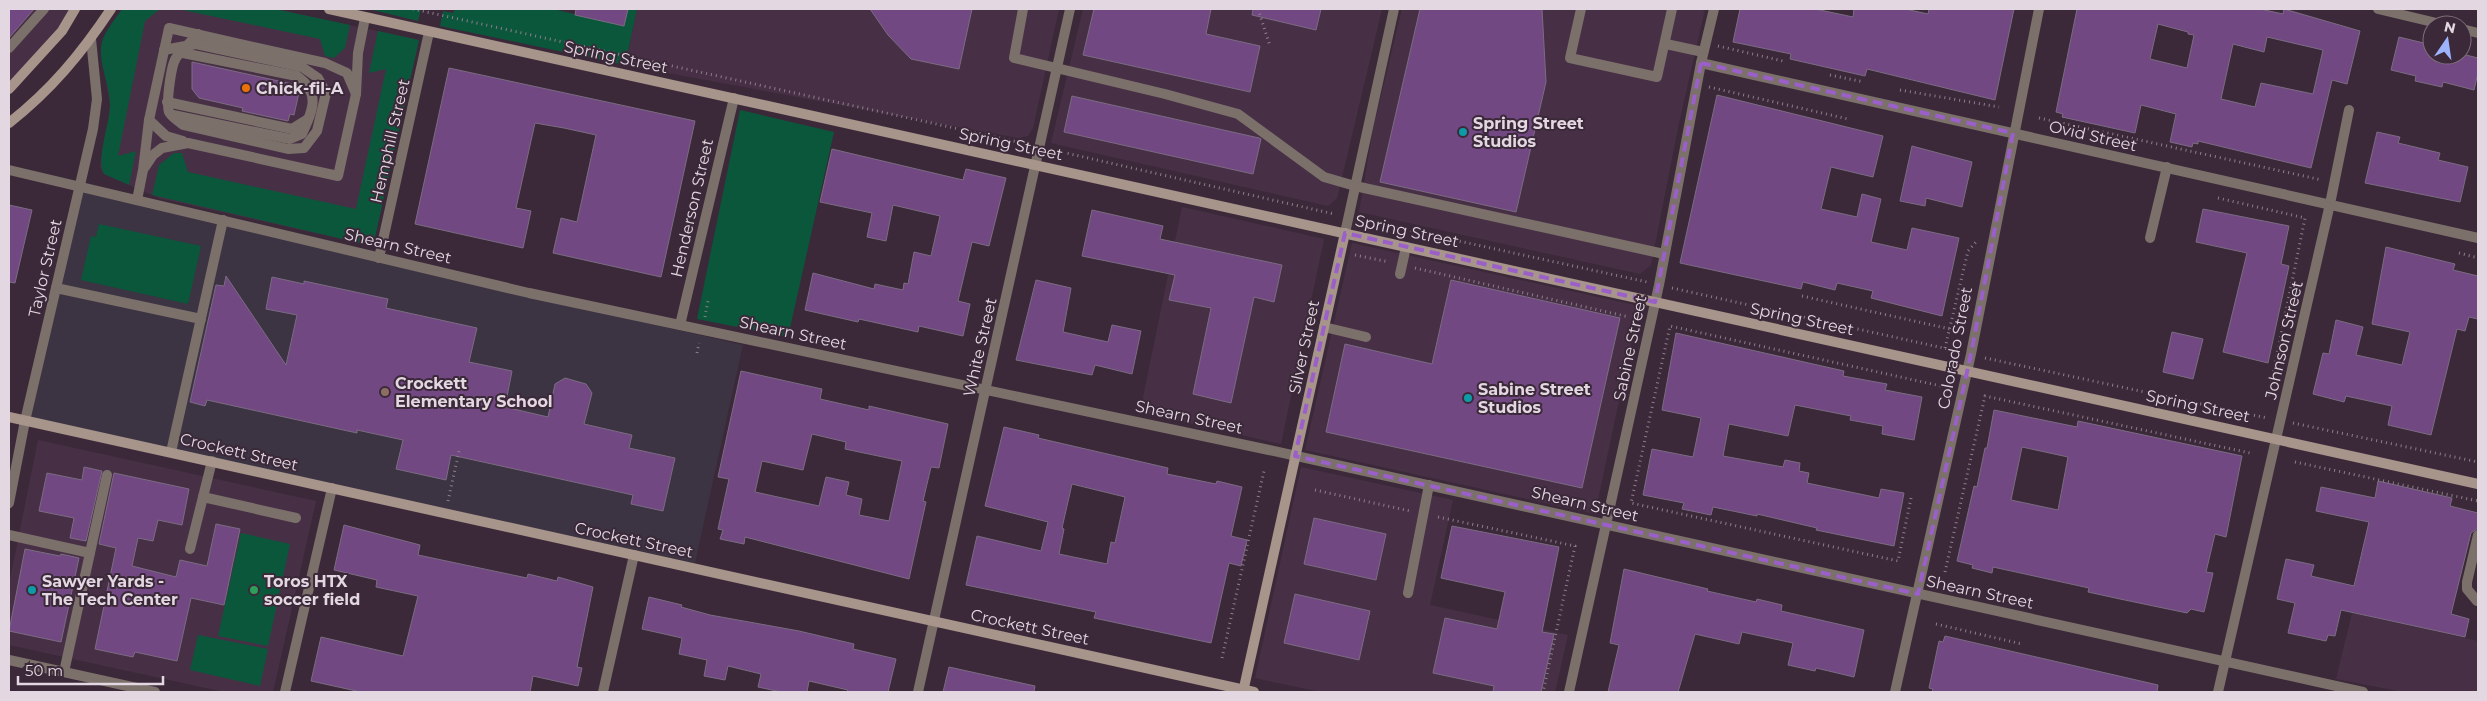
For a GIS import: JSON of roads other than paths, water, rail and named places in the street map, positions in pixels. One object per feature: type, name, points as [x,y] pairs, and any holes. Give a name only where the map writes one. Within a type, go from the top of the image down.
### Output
[{"type":"street","points":[[9,48],[44,9]]},
{"type":"street","points":[[9,89],[62,31],[75,9]]},
{"type":"street","points":[[9,123],[41,98],[91,39],[112,9]]},
{"type":"street","name":"Spring Street","points":[[329,9],[2478,484]]},
{"type":"street","points":[[1023,9],[1014,58],[1165,94],[1238,114],[1324,177],[1355,186],[1664,254]]},
{"type":"street","name":"White Street","points":[[918,692],[1070,9]]},
{"type":"street","name":"Silver Street","points":[[1247,692],[1296,456],[1394,9]]},
{"type":"street","points":[[1582,9],[1570,58],[1657,77],[1666,44],[1672,9]]},
{"type":"street","name":"Sabine Street","points":[[1569,692],[1655,302],[1703,52],[1714,9]]},
{"type":"street","name":"Colorado Street","points":[[1894,692],[1918,594],[1923,560],[1967,371],[2039,9]]},
{"type":"street","points":[[2378,9],[2422,20]]},
{"type":"street","points":[[149,120],[166,136],[188,143],[338,176],[356,94],[358,53],[365,18]]},
{"type":"street","points":[[137,200],[149,120],[169,28],[345,67],[358,53]]},
{"type":"street","name":"Hemphill Street","points":[[379,258],[429,32]]},
{"type":"street","points":[[184,49],[196,44],[302,67],[318,78],[326,93],[318,131],[304,148],[288,148],[183,125],[170,114],[167,102],[175,60],[184,49],[198,34]]},
{"type":"street","name":"Taylor Street","points":[[9,503],[25,421],[93,129],[97,98],[91,39]]},
{"type":"street","points":[[1666,44],[1703,52]]},
{"type":"street","points":[[164,50],[184,49],[297,76],[309,85],[314,96],[309,119],[302,134],[290,139],[170,114]]},
{"type":"street","points":[[325,63],[347,73],[356,94]]},
{"type":"street","name":"Ovid Street","points":[[1701,63],[2478,238]]},
{"type":"street","name":"Henderson Street","points":[[680,325],[734,98]]},
{"type":"street","points":[[167,102],[292,129],[309,119]]},
{"type":"street","name":"Johnson Street","points":[[2218,692],[2330,204],[2349,110]]},
{"type":"street","points":[[143,170],[153,154],[162,148],[188,143]]},
{"type":"street","points":[[2150,238],[2167,168]]},
{"type":"street","name":"Shearn Street","points":[[9,170],[379,258],[680,325],[986,388],[2363,692]]},
{"type":"street","points":[[171,452],[223,220]]},
{"type":"street","points":[[1401,270],[1406,246]]},
{"type":"street","points":[[56,288],[201,319]]},
{"type":"street","points":[[1324,327],[1366,337]]},
{"type":"street","name":"Crockett Street","points":[[9,417],[1247,692]]},
{"type":"street","points":[[190,549],[212,461]]},
{"type":"street","points":[[64,672],[107,475]]},
{"type":"street","points":[[1408,592],[1429,485]]},
{"type":"street","points":[[285,692],[332,488]]},
{"type":"street","points":[[204,496],[296,518]]},
{"type":"street","points":[[9,535],[90,554]]},
{"type":"street","points":[[2477,601],[2467,589],[2467,582],[2478,535]]},
{"type":"street","points":[[602,692],[634,555]]},
{"type":"street","points":[[9,660],[132,690],[155,692]]},
{"type":"place","name":"Chick-fil-A","points":[[246,88]]},
{"type":"place","name":"Spring Street Studios","points":[[1463,132]]},
{"type":"place","name":"Crockett Elementary School","points":[[385,392]]},
{"type":"place","name":"Sabine Street Studios","points":[[1468,398]]},
{"type":"place","name":"Sawyer Yards - The Tech Center","points":[[32,590]]},
{"type":"place","name":"Toros HTX soccer field","points":[[254,590]]}]
